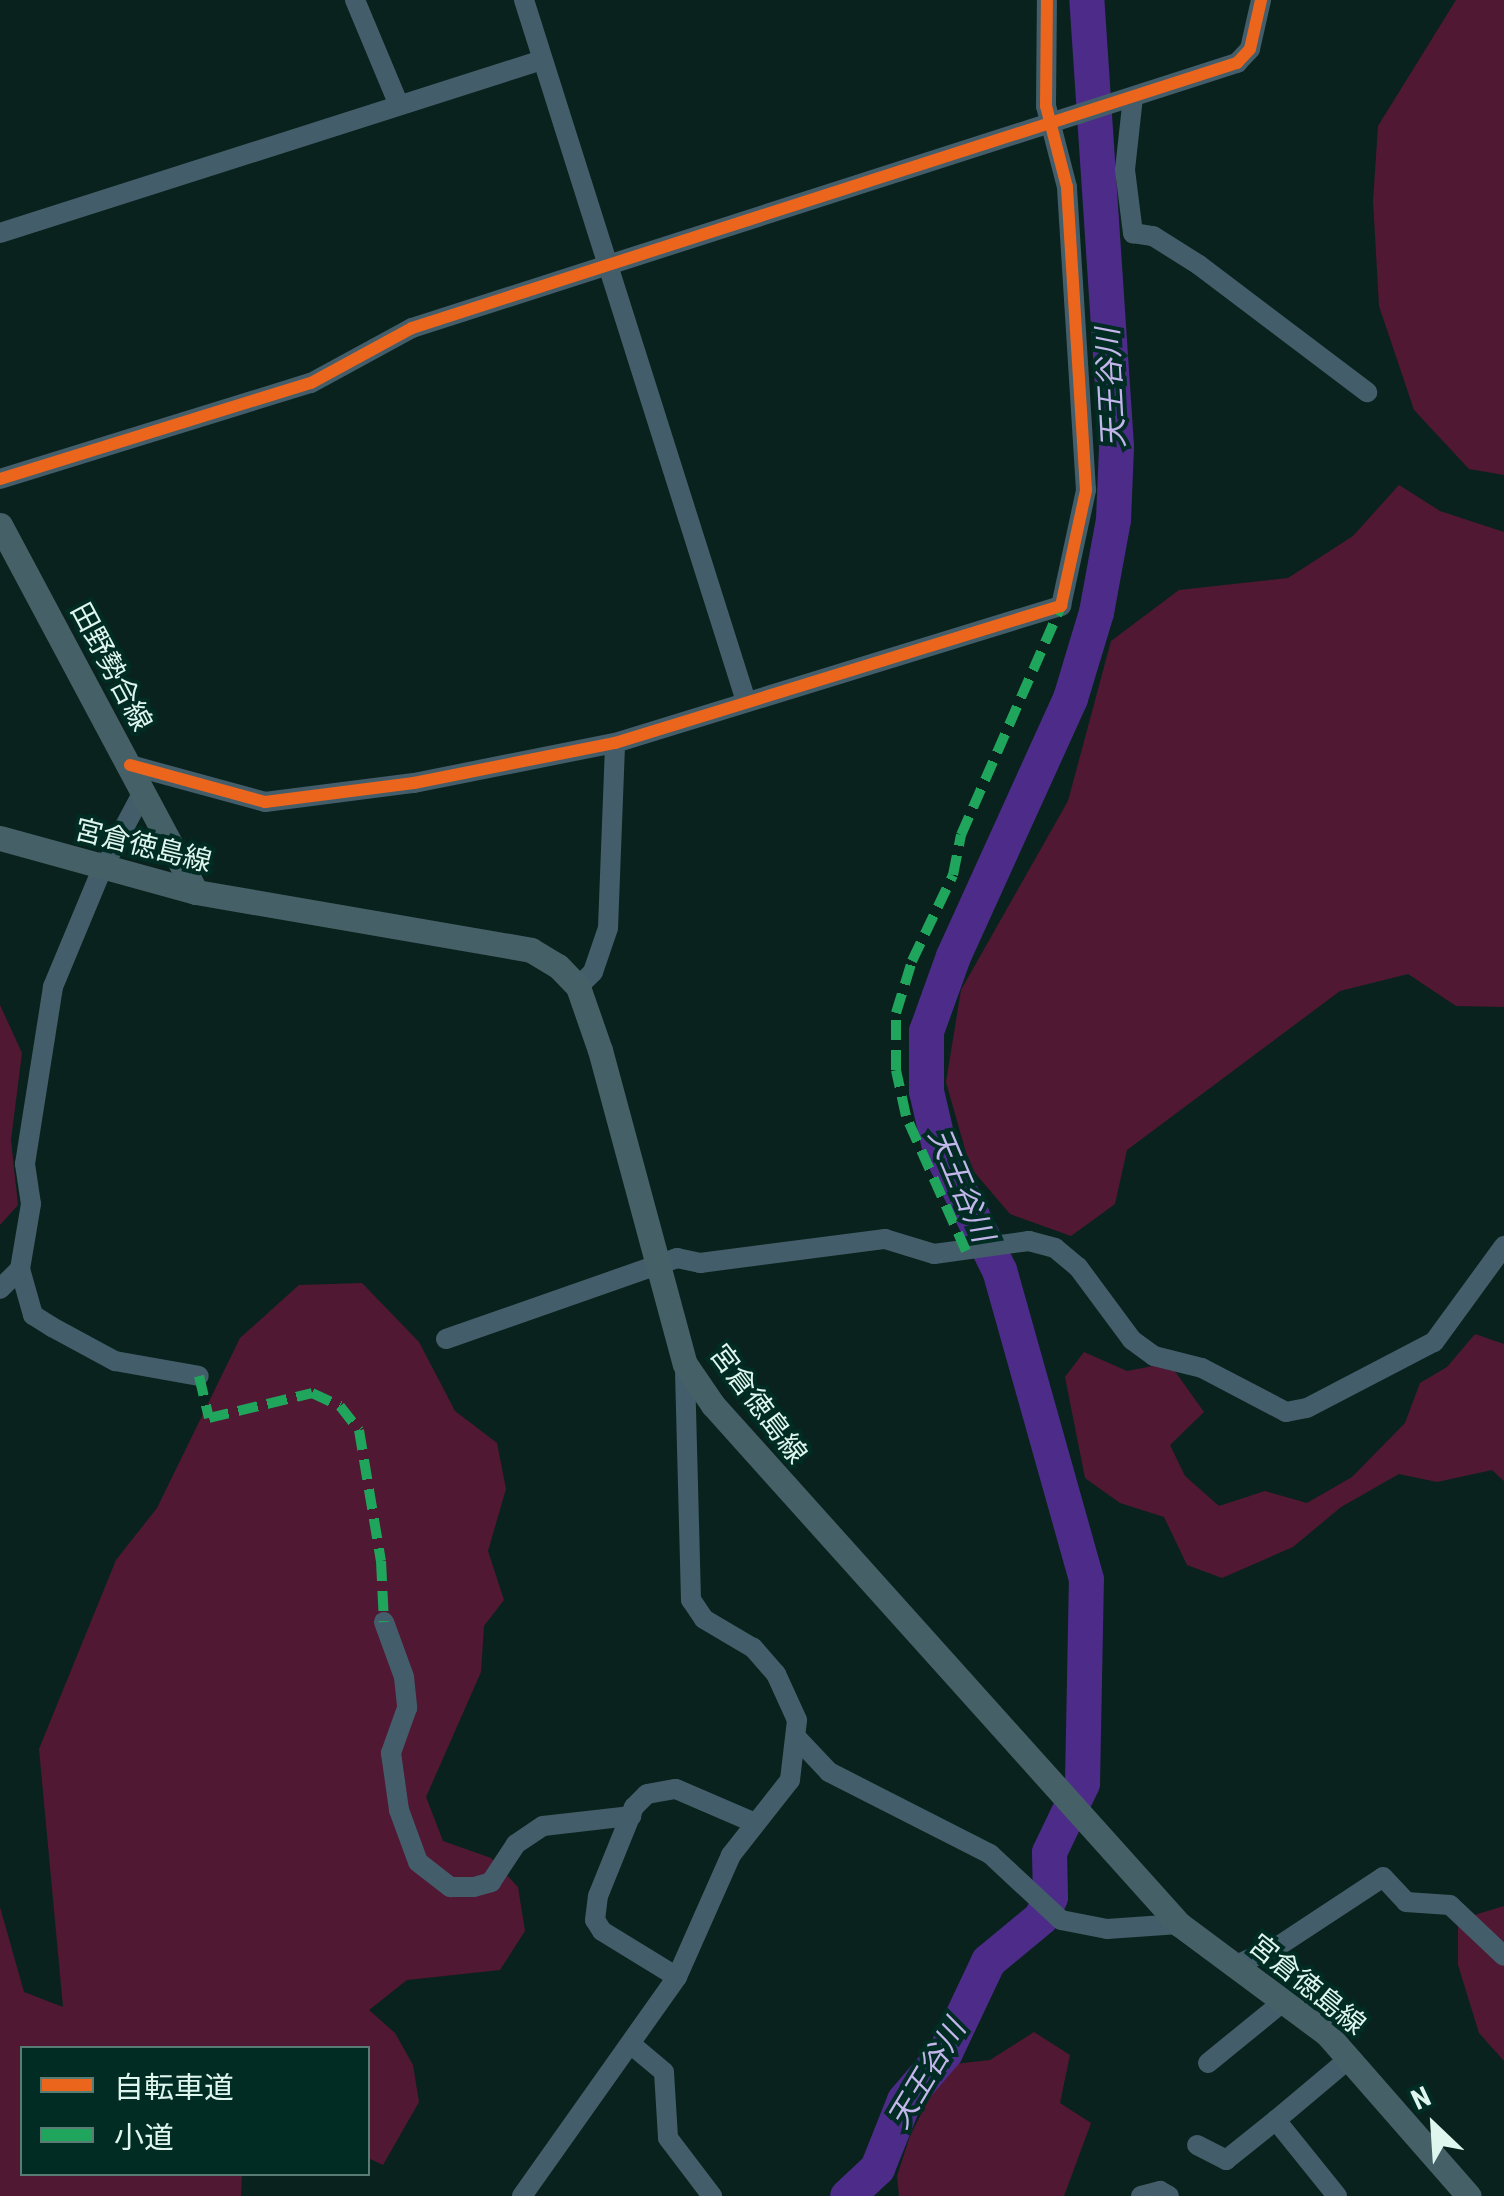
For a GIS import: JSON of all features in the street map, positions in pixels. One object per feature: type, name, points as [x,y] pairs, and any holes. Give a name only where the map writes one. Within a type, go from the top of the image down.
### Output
[{"type":"main road","name":"田野勢合線","points":[[0,525],[196,892]]},
{"type":"main road","name":"宮倉徳島線","points":[[0,838],[102,870],[196,892],[532,950],[578,986],[686,1364],[787,1492],[1178,1924],[1284,2001],[1350,2058],[1458,2192]]},
{"type":"street","points":[[355,0],[398,103]]},
{"type":"street","points":[[524,0],[746,702]]},
{"type":"street","points":[[130,765],[265,802],[292,802],[615,743],[1060,606],[1086,490],[1067,186],[1055,123],[1048,0]]},
{"type":"street","points":[[0,479],[311,383],[412,328],[1237,64],[1250,49],[1261,0]]},
{"type":"street","points":[[0,233],[542,60]]},
{"type":"street","points":[[1128,99],[1125,170],[1134,233],[1153,236],[1199,265],[1367,392]]},
{"type":"street","points":[[578,986],[593,972],[608,928],[615,743]]},
{"type":"street","points":[[144,792],[102,870],[53,987],[25,1164],[31,1204],[20,1270],[22,1295],[42,1321],[115,1361],[199,1376]]},
{"type":"street","points":[[446,1339],[677,1258],[700,1263],[884,1239],[934,1254],[1000,1243],[1055,1248],[1132,1340],[1154,1356],[1202,1368],[1286,1412],[1307,1408],[1434,1342],[1504,1246]]},
{"type":"street","points":[[0,1289],[20,1270]]},
{"type":"street","points":[[522,2196],[633,2046],[677,1978],[731,1855],[755,1823],[784,1796],[796,1736],[797,1720],[765,1659],[704,1619],[691,1600],[686,1364]]},
{"type":"street","points":[[384,1622],[408,1708],[392,1753],[399,1810],[418,1862],[429,1871],[450,1887],[474,1887],[491,1882],[516,1844],[543,1826],[631,1816]]},
{"type":"street","points":[[796,1736],[829,1772],[990,1854],[1042,1907],[1107,1929],[1178,1924]]},
{"type":"street","points":[[677,1978],[602,1931],[595,1920],[598,1896],[631,1816],[648,1794],[676,1789],[755,1823]]},
{"type":"street","points":[[1236,1965],[1280,1945],[1383,1877],[1406,1902],[1450,1904],[1504,1956]]},
{"type":"street","points":[[1208,2064],[1284,2001]]},
{"type":"street","points":[[633,2046],[664,2072],[668,2138],[712,2196]]},
{"type":"street","points":[[1197,2144],[1226,2160],[1350,2058]]},
{"type":"street","points":[[1276,2120],[1336,2196]]},
{"type":"street","points":[[1141,2196],[1160,2191],[1168,2196]]},
{"type":"shaded area","points":[[1456,0],[1504,0],[1504,475],[1469,469],[1414,410],[1379,306],[1373,201],[1378,126]]},
{"type":"shaded area","points":[[1399,485],[1440,511],[1504,532],[1504,1007],[1456,1006],[1408,974],[1340,991],[1127,1150],[1115,1204],[1071,1236],[1010,1214],[970,1167],[946,1082],[961,990],[1068,801],[1111,641],[1179,590],[1288,578],[1353,536]]},
{"type":"shaded area","points":[[0,1005],[22,1053],[11,1140],[18,1205],[0,1225]]},
{"type":"shaded area","points":[[362,1283],[419,1342],[455,1411],[497,1443],[506,1489],[488,1551],[504,1600],[484,1626],[481,1672],[426,1797],[443,1841],[491,1858],[518,1887],[525,1931],[500,1970],[407,1980],[369,2010],[395,2033],[413,2065],[419,2102],[383,2165],[370,2159],[370,2046],[20,2046],[20,2176],[242,2176],[241,2196],[0,2196],[0,1907],[24,1992],[63,2007],[39,1749],[116,1560],[157,1508],[240,1338],[299,1285]]},
{"type":"shaded area","points":[[1475,1334],[1504,1344],[1504,1481],[1492,1470],[1437,1482],[1399,1474],[1341,1507],[1293,1547],[1222,1578],[1187,1565],[1164,1517],[1120,1503],[1085,1478],[1065,1377],[1084,1352],[1127,1371],[1169,1363],[1204,1412],[1170,1445],[1185,1476],[1219,1506],[1265,1491],[1307,1503],[1352,1477],[1405,1423],[1420,1383],[1447,1367]]},
{"type":"shaded area","points":[[1504,1906],[1504,2061],[1479,2033],[1458,1965],[1458,1920]]},
{"type":"shaded area","points":[[1034,2032],[1070,2055],[1060,2103],[1091,2123],[1064,2196],[899,2196],[897,2176],[910,2136],[946,2065],[990,2060]]},
{"type":"waterway","name":"天王谷川","points":[[847,2196],[877,2168],[904,2100],[945,2052],[988,1961],[1041,1917],[1050,1897],[1049,1852],[1082,1783],[1086,1579],[999,1270],[940,1151],[926,1091],[926,1031],[953,956],[1070,698],[1096,612],[1113,519],[1116,446],[1086,0]]},
{"type":"marked path","points":[[966,1251],[906,1116],[896,1070],[896,1013],[912,961],[953,875],[961,835],[1061,606]]},
{"type":"marked path","points":[[199,1376],[209,1418],[312,1393],[340,1406],[359,1430],[381,1561],[384,1622]]},
{"type":"cycle path","points":[[130,765],[265,802],[414,783],[615,743],[1061,606],[1086,490],[1067,187],[1046,106],[1047,0]]},
{"type":"cycle path","points":[[0,479],[311,383],[412,328],[1237,63],[1250,49],[1261,0]]}]
